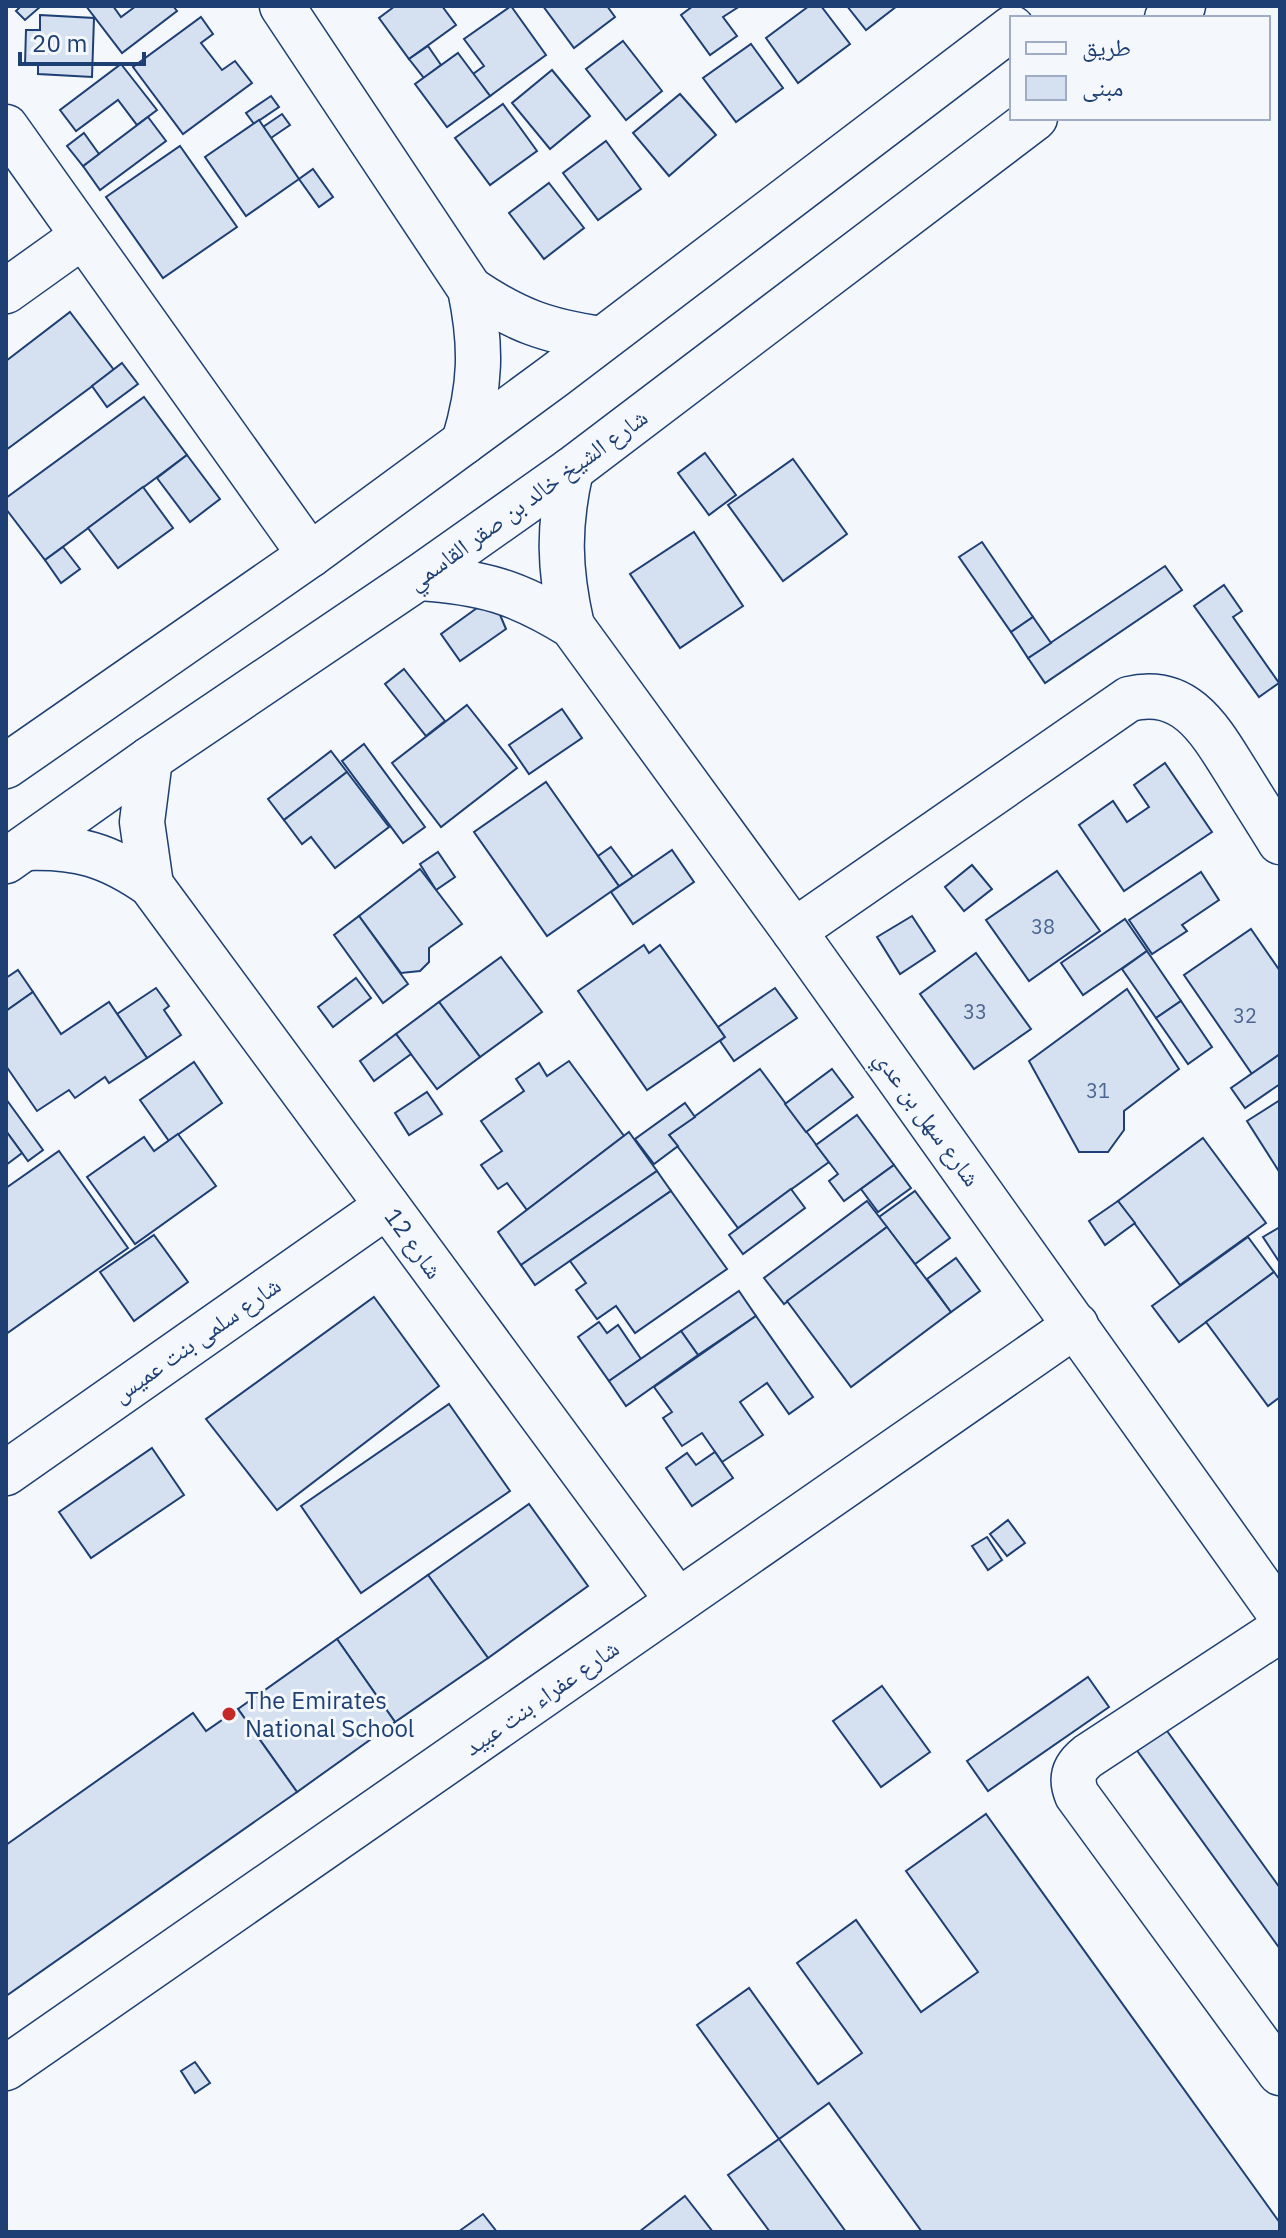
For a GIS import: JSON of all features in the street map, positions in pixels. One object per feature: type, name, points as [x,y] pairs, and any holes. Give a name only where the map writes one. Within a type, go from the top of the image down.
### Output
[{"type":"street","points":[[282,6],[470,289],[478,327],[480,366],[475,405],[464,442]]},
{"type":"street","points":[[1023,16],[1041,6]]},
{"type":"street","points":[[6,766],[310,555],[464,442],[1010,24]]},
{"type":"street","name":"شارع الشيخ خالد بن صقر القاسمي","points":[[15,854],[571,470],[1032,120]]},
{"type":"street","points":[[6,127],[310,555]]},
{"type":"street","points":[[6,291],[83,236]]},
{"type":"street","points":[[470,289],[500,309],[531,324],[566,334],[601,339]]},
{"type":"street","name":"شارع سهل بن عدي","points":[[571,470],[562,509],[560,548],[563,587],[572,626]]},
{"type":"street","name":"شارع سهل بن عدي","points":[[418,578],[460,580],[499,589],[537,604],[572,626],[794,931],[1280,1614]]},
{"type":"street","points":[[794,931],[1129,699],[1149,695],[1166,698],[1185,707],[1210,730],[1280,842]]},
{"type":"street","name":"شارع 12","points":[[150,759],[142,822],[151,885]]},
{"type":"street","name":"شارع 12","points":[[15,854],[58,847],[92,853],[123,866],[151,885],[678,1601]]},
{"type":"street","name":"شارع سلمى بنت عميس","points":[[6,1473],[387,1206]]},
{"type":"street","name":"شارع عفراء بنت عبيد","points":[[6,2068],[1076,1325]]},
{"type":"street","points":[[1280,1630],[1088,1756],[1073,1773],[1072,1784],[1280,2073]]},
{"type":"building","points":[[21,6],[41,6],[25,20],[16,11]]},
{"type":"building","points":[[86,6],[113,6],[121,17],[136,6],[173,6],[177,11],[122,53]]},
{"type":"building","points":[[395,6],[442,6],[456,25],[409,59],[379,18]]},
{"type":"building","points":[[511,6],[546,55],[490,96],[473,74],[484,66],[464,39]]},
{"type":"building","points":[[543,6],[607,6],[615,17],[574,48]]},
{"type":"building","points":[[693,6],[740,6],[723,17],[737,36],[710,55],[681,15]]},
{"type":"building","points":[[809,6],[821,6],[850,44],[798,83],[766,38]]},
{"type":"building","points":[[847,6],[897,6],[866,30]]},
{"type":"building","points":[[40,15],[94,18],[92,77],[38,74],[38,65],[25,65],[26,30],[40,30]]},
{"type":"building","points":[[201,17],[213,34],[201,43],[222,70],[235,61],[252,83],[183,134],[133,67]]},
{"type":"building","points":[[623,41],[662,91],[626,120],[586,69]]},
{"type":"building","points":[[751,44],[783,88],[736,122],[703,78]]},
{"type":"building","points":[[428,46],[441,65],[424,78],[409,59]]},
{"type":"building","points":[[458,53],[490,96],[447,127],[415,84]]},
{"type":"building","points":[[121,64],[157,110],[137,125],[118,100],[76,131],[60,110]]},
{"type":"building","points":[[552,70],[590,116],[550,149],[512,103]]},
{"type":"building","points":[[680,94],[716,135],[669,176],[633,133]]},
{"type":"building","points":[[271,96],[279,107],[254,124],[246,113]]},
{"type":"building","points":[[503,104],[537,151],[490,185],[455,138]]},
{"type":"building","points":[[282,114],[290,125],[271,138],[263,127]]},
{"type":"building","points":[[148,117],[166,141],[100,190],[83,166]]},
{"type":"building","points":[[259,120],[299,179],[246,216],[205,157]]},
{"type":"building","points":[[84,133],[99,154],[83,166],[67,146]]},
{"type":"building","points":[[606,141],[641,189],[598,220],[563,173]]},
{"type":"building","points":[[180,146],[237,227],[163,278],[106,197]]},
{"type":"building","points":[[313,169],[333,197],[319,207],[299,179]]},
{"type":"building","points":[[549,183],[584,228],[544,259],[509,213]]},
{"type":"building","points":[[70,312],[114,370],[6,450],[6,361]]},
{"type":"building","points":[[122,363],[138,384],[107,407],[92,386]]},
{"type":"building","points":[[144,397],[187,455],[45,560],[6,509],[6,498]]},
{"type":"building","points":[[705,453],[736,495],[709,515],[678,473]]},
{"type":"building","points":[[187,455],[220,499],[190,522],[157,478]]},
{"type":"building","points":[[793,459],[847,534],[783,581],[728,505]]},
{"type":"building","points":[[143,487],[173,528],[118,568],[88,528]]},
{"type":"building","points":[[694,532],[743,606],[680,648],[630,574]]},
{"type":"building","points":[[982,542],[1033,617],[1011,632],[959,557]]},
{"type":"building","points":[[63,547],[80,569],[61,583],[45,560]]},
{"type":"building","points":[[1165,566],[1182,590],[1045,683],[1028,658]]},
{"type":"building","points":[[1224,585],[1242,611],[1233,617],[1279,683],[1259,697],[1194,606]]},
{"type":"building","points":[[477,608],[498,610],[506,629],[460,661],[441,634]]},
{"type":"building","points":[[1033,617],[1051,643],[1028,658],[1011,632]]},
{"type":"building","points":[[404,669],[445,721],[426,736],[385,684]]},
{"type":"building","points":[[467,705],[517,768],[441,827],[392,763]]},
{"type":"building","points":[[562,709],[582,738],[529,774],[509,745]]},
{"type":"building","points":[[364,744],[425,827],[403,843],[342,761]]},
{"type":"building","points":[[331,751],[347,772],[284,820],[268,799]]},
{"type":"building","points":[[1165,763],[1212,832],[1124,891],[1079,825],[1113,801],[1127,822],[1149,807],[1134,785]]},
{"type":"building","points":[[347,772],[389,827],[335,868],[311,837],[302,844],[284,820]]},
{"type":"building","points":[[546,782],[619,886],[547,936],[474,832]]},
{"type":"building","points":[[611,847],[633,877],[619,886],[598,856]]},
{"type":"building","points":[[672,850],[694,882],[633,924],[611,892]]},
{"type":"building","points":[[438,852],[455,877],[436,890],[420,864]]},
{"type":"building","points":[[972,865],[992,889],[964,911],[945,887]]},
{"type":"building","points":[[420,869],[462,924],[429,948],[429,962],[420,971],[401,973],[359,916]]},
{"type":"building","points":[[1057,871],[1100,931],[1029,981],[986,920]]},
{"type":"building","points":[[1201,872],[1219,900],[1182,925],[1187,931],[1152,954],[1129,920]]},
{"type":"building","points":[[359,916],[408,984],[383,1003],[334,935]]},
{"type":"building","points":[[912,916],[935,951],[900,974],[877,937]]},
{"type":"building","points":[[1125,919],[1147,951],[1083,995],[1061,963]]},
{"type":"building","points":[[1251,929],[1280,971],[1280,1054],[1252,1074],[1184,975]]},
{"type":"building","points":[[644,945],[649,953],[660,945],[725,1037],[647,1090],[578,991]]},
{"type":"building","points":[[1147,951],[1181,1001],[1156,1018],[1122,969]]},
{"type":"building","points":[[976,953],[1031,1029],[974,1069],[920,994]]},
{"type":"building","points":[[501,957],[542,1012],[480,1057],[439,1002]]},
{"type":"building","points":[[18,970],[33,992],[6,1011],[6,978]]},
{"type":"building","points":[[356,978],[371,998],[333,1027],[318,1007]]},
{"type":"building","points":[[156,988],[169,1006],[164,1010],[181,1035],[147,1058],[117,1014]]},
{"type":"building","points":[[775,988],[797,1018],[734,1061],[720,1041],[725,1037],[718,1027]]},
{"type":"building","points":[[1127,989],[1179,1069],[1124,1111],[1124,1130],[1108,1152],[1079,1152],[1029,1061]]},
{"type":"building","points":[[33,992],[61,1034],[109,1002],[147,1058],[109,1083],[105,1077],[75,1098],[69,1090],[37,1111],[6,1066],[6,1011]]},
{"type":"building","points":[[1181,1001],[1212,1047],[1188,1064],[1156,1018]]},
{"type":"building","points":[[439,1002],[480,1057],[437,1089],[396,1034]]},
{"type":"building","points":[[396,1034],[411,1054],[374,1081],[360,1061]]},
{"type":"building","points":[[1280,1054],[1280,1084],[1245,1108],[1231,1088]]},
{"type":"building","points":[[569,1061],[624,1136],[527,1210],[507,1183],[498,1189],[481,1165],[502,1151],[481,1121],[524,1091],[516,1079],[539,1063],[547,1076]]},
{"type":"building","points":[[194,1062],[222,1103],[169,1141],[140,1100]]},
{"type":"building","points":[[760,1069],[829,1162],[738,1228],[669,1135]]},
{"type":"building","points":[[832,1069],[853,1097],[806,1132],[785,1104]]},
{"type":"building","points":[[427,1092],[442,1114],[409,1135],[395,1113]]},
{"type":"building","points":[[6,1099],[43,1150],[28,1161],[6,1131]]},
{"type":"building","points":[[1280,1100],[1280,1173],[1247,1121]]},
{"type":"building","points":[[685,1103],[695,1117],[669,1135],[678,1146],[654,1164],[635,1139]]},
{"type":"building","points":[[857,1115],[894,1165],[844,1201],[829,1181],[838,1174],[816,1145]]},
{"type":"building","points":[[6,1131],[22,1153],[6,1165]]},
{"type":"building","points":[[629,1132],[657,1171],[521,1265],[498,1232]]},
{"type":"building","points":[[178,1134],[216,1186],[135,1244],[87,1177],[144,1137],[154,1151]]},
{"type":"building","points":[[1203,1138],[1266,1223],[1180,1285],[1118,1201]]},
{"type":"building","points":[[59,1151],[128,1248],[6,1334],[6,1188]]},
{"type":"building","points":[[894,1165],[911,1188],[878,1212],[861,1189]]},
{"type":"building","points":[[657,1171],[671,1191],[535,1285],[521,1265]]},
{"type":"building","points":[[791,1189],[805,1208],[743,1254],[729,1235]]},
{"type":"building","points":[[671,1191],[727,1269],[635,1333],[616,1306],[597,1319],[576,1290],[586,1283],[570,1261]]},
{"type":"building","points":[[915,1191],[950,1238],[915,1264],[879,1217]]},
{"type":"building","points":[[867,1201],[887,1227],[784,1304],[764,1278]]},
{"type":"building","points":[[1118,1201],[1135,1223],[1105,1245],[1089,1221]]},
{"type":"building","points":[[887,1227],[951,1312],[851,1387],[787,1301]]},
{"type":"building","points":[[1280,1227],[1280,1263],[1263,1237]]},
{"type":"building","points":[[154,1235],[188,1282],[134,1321],[100,1272]]},
{"type":"building","points":[[1248,1237],[1274,1272],[1179,1342],[1152,1306]]},
{"type":"building","points":[[956,1258],[980,1291],[951,1312],[927,1279]]},
{"type":"building","points":[[1274,1272],[1280,1280],[1280,1397],[1268,1406],[1206,1322]]},
{"type":"building","points":[[739,1291],[756,1316],[698,1355],[681,1331]]},
{"type":"building","points":[[374,1297],[439,1386],[277,1510],[206,1419]]},
{"type":"building","points":[[756,1316],[813,1397],[789,1414],[767,1383],[740,1402],[763,1435],[722,1462],[702,1433],[682,1446],[663,1418],[672,1412],[654,1387]]},
{"type":"building","points":[[599,1322],[607,1333],[618,1325],[641,1359],[609,1381],[578,1337]]},
{"type":"building","points":[[681,1331],[698,1355],[626,1406],[609,1381]]},
{"type":"building","points":[[449,1404],[510,1491],[361,1593],[301,1506]]},
{"type":"building","points":[[152,1448],[184,1495],[91,1558],[59,1512]]},
{"type":"building","points":[[715,1452],[733,1478],[692,1506],[666,1468],[687,1453],[696,1465]]},
{"type":"building","points":[[529,1504],[588,1586],[488,1658],[428,1575]]},
{"type":"building","points":[[1008,1520],[1025,1543],[1007,1556],[990,1534]]},
{"type":"building","points":[[987,1537],[1002,1560],[988,1570],[972,1546]]},
{"type":"building","points":[[428,1575],[488,1658],[395,1722],[337,1639]]},
{"type":"building","points":[[337,1639],[395,1722],[297,1792],[238,1709]]},
{"type":"building","points":[[1088,1677],[1109,1707],[988,1791],[967,1761]]},
{"type":"building","points":[[882,1686],[930,1752],[881,1787],[833,1721]]},
{"type":"building","points":[[238,1709],[297,1792],[6,1996],[6,1845],[193,1713],[206,1731]]},
{"type":"building","points":[[1162,1724],[1280,1888],[1280,1949],[1133,1745]]},
{"type":"building","points":[[986,1814],[1280,2223],[1280,2232],[922,2232],[829,2103],[779,2139],[697,2025],[749,1988],[818,2084],[862,2053],[797,1963],[856,1920],[921,2012],[978,1972],[906,1871]]},
{"type":"building","points":[[195,2062],[210,2083],[195,2093],[181,2071]]},
{"type":"building","points":[[779,2139],[846,2232],[770,2232],[728,2175]]},
{"type":"building","points":[[685,2196],[713,2232],[639,2232]]},
{"type":"building","points":[[483,2214],[497,2232],[458,2232]]},
{"type":"place","name":"The Emirates National School","points":[[229,1714]]}]
